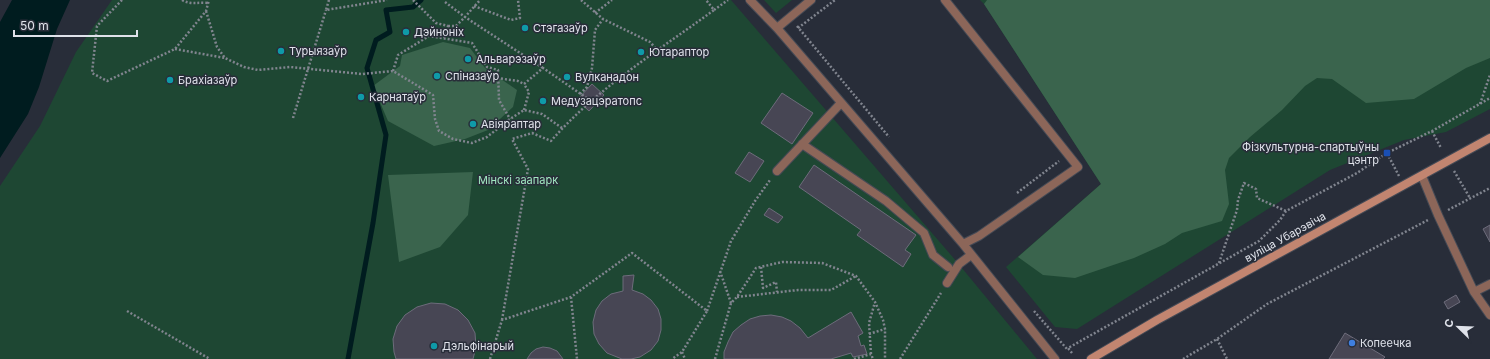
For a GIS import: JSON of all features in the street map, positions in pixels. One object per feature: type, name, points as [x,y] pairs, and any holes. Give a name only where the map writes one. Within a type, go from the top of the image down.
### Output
[{"type":"main road","name":"вуліца Убарэвіча","points":[[1091,359],[1156,320],[1490,138]]},
{"type":"lane","points":[[750,0],[777,28],[963,244],[1055,359]]},
{"type":"lane","points":[[777,28],[811,0]]},
{"type":"lane","points":[[945,0],[1078,167],[979,236],[963,244]]},
{"type":"lane","points":[[777,171],[841,103]]},
{"type":"lane","points":[[802,144],[891,206],[924,233],[933,255],[948,267]]},
{"type":"lane","points":[[1422,176],[1438,215],[1474,292],[1490,315]]},
{"type":"lane","points":[[947,283],[959,264],[971,255]]},
{"type":"lane","points":[[1474,292],[1490,284]]},
{"type":"path","points":[[122,0],[97,26],[92,73],[107,81],[175,49],[206,11],[208,1],[192,4],[182,0]]},
{"type":"path","points":[[293,118],[329,0]]},
{"type":"path","points":[[326,10],[387,0]]},
{"type":"path","points":[[413,0],[436,23],[448,26],[456,26],[480,0]]},
{"type":"path","points":[[474,6],[511,20],[520,18],[518,0]]},
{"type":"path","points":[[581,0],[603,20],[650,42],[658,51]]},
{"type":"path","points":[[595,13],[612,0]]},
{"type":"path","points":[[706,0],[714,10]]},
{"type":"path","points":[[490,359],[502,320],[528,169],[512,139],[532,133],[551,141],[562,128],[600,92],[728,0]]},
{"type":"path","points":[[798,28],[835,0]]},
{"type":"path","points":[[445,2],[591,101]]},
{"type":"path","points":[[206,11],[217,46],[225,58]]},
{"type":"path","points":[[580,94],[587,87],[592,68],[595,30],[603,20]]},
{"type":"path","points":[[444,38],[448,26]]},
{"type":"path","points":[[393,71],[398,55],[429,36],[472,42],[487,67],[498,70],[497,78],[499,100],[510,119]]},
{"type":"path","points":[[175,49],[225,58],[244,67],[258,70],[290,67],[362,74],[393,71],[433,95],[435,119],[440,131],[453,139],[472,143],[487,137],[524,110],[529,92],[524,84],[518,81],[497,78]]},
{"type":"path","points":[[524,84],[543,68]]},
{"type":"path","points":[[1480,104],[1490,75]]},
{"type":"path","points":[[1072,353],[1068,348],[1259,240],[1280,220],[1286,211],[1357,173],[1387,153],[1432,131],[1490,98]]},
{"type":"path","points":[[524,110],[542,114],[562,128]]},
{"type":"path","points":[[1432,131],[1441,148]]},
{"type":"path","points":[[1387,153],[1404,185]]},
{"type":"path","points":[[672,359],[682,352],[707,312],[731,241],[755,201],[777,171]]},
{"type":"path","points":[[1454,171],[1471,198]]},
{"type":"path","points":[[1219,262],[1237,210],[1238,200],[1244,183],[1256,189],[1257,198],[1286,211]]},
{"type":"path","points":[[1183,359],[1217,339],[1267,304],[1490,188]]},
{"type":"path","points":[[502,320],[572,297],[632,253],[707,312]]},
{"type":"path","points":[[715,359],[731,303],[756,268],[782,262],[822,263],[856,276],[875,302],[885,329],[885,359]]},
{"type":"path","points":[[761,267],[763,288],[776,282],[777,292]]},
{"type":"path","points":[[720,270],[731,303]]},
{"type":"path","points":[[736,297],[798,290],[831,290],[856,276]]},
{"type":"path","points":[[900,359],[947,283]]},
{"type":"path","points":[[572,297],[577,359]]},
{"type":"path","points":[[874,359],[871,354],[869,323],[875,302]]},
{"type":"path","points":[[127,311],[210,359]]},
{"type":"path","points":[[869,334],[885,329]]},
{"type":"path","points":[[1217,339],[1227,359]]},
{"type":"path","points":[[682,352],[684,359]]},
{"type":"path","points":[[854,359],[871,354]]},
{"type":"green space","name":"Мінскі заапарк","points":[[112,0],[731,0],[957,262],[1037,359],[0,359],[0,186],[40,126],[76,52]]},
{"type":"green space","points":[[764,0],[792,0],[776,13]]},
{"type":"green space","points":[[980,0],[1490,0],[1490,109],[1446,132],[1404,140],[1330,170],[1077,329],[1055,327],[1006,267],[1101,184]]},
{"type":"green space","points":[[987,0],[1490,0],[1490,58],[1466,68],[1414,99],[1366,103],[1332,79],[1317,78],[1305,86],[1282,110],[1250,137],[1229,158],[1225,170],[1229,204],[1222,221],[1182,233],[1165,244],[1134,258],[1075,278],[1043,275],[1018,257],[1101,184],[984,4]]},
{"type":"green space","points":[[443,42],[470,48],[485,68],[517,90],[513,107],[488,130],[465,139],[434,146],[388,121],[373,86],[400,66],[402,55]]},
{"type":"green space","points":[[473,172],[468,215],[440,247],[399,262],[388,175]]},
{"type":"shaded area","points":[[12,0],[70,0],[57,29],[39,87],[28,114],[0,158],[0,22]]},
{"type":"building","points":[[592,84],[604,95],[589,111],[577,100]]},
{"type":"building","points":[[782,93],[813,113],[792,144],[761,123]]},
{"type":"building","points":[[749,152],[764,161],[750,182],[735,173]]},
{"type":"building","points":[[814,165],[916,235],[905,250],[911,254],[903,267],[857,235],[861,230],[799,187]]},
{"type":"building","points":[[769,208],[783,217],[778,223],[764,215]]},
{"type":"building","points":[[1490,225],[1490,242],[1483,229]]},
{"type":"building","points":[[634,275],[632,290],[643,294],[651,300],[658,309],[661,319],[661,330],[658,341],[651,350],[640,357],[622,359],[607,353],[599,344],[594,334],[593,322],[596,310],[602,301],[611,294],[623,291],[623,276]]},
{"type":"building","points":[[1456,295],[1460,302],[1448,309],[1444,302]]},
{"type":"building","points":[[431,303],[445,304],[458,310],[468,320],[475,333],[476,347],[473,359],[396,359],[393,339],[397,326],[405,315],[417,307]]},
{"type":"building","points":[[851,312],[863,333],[858,336],[861,346],[864,345],[867,354],[853,357],[851,353],[831,359],[724,359],[724,352],[733,332],[750,319],[771,315],[782,317],[791,321],[800,328],[808,338]]},
{"type":"building","points":[[1345,333],[1385,357],[1383,359],[1329,359]]},
{"type":"building","points":[[543,347],[557,351],[563,359],[527,359],[536,349]]},
{"type":"waterway","points":[[348,359],[373,223],[386,135],[367,68],[376,40],[390,32],[386,10],[413,7],[421,0]]},
{"type":"place","name":"Стэгазаўр","points":[[525,28]]},
{"type":"place","name":"Дэйноніх","points":[[406,32]]},
{"type":"place","name":"Турыязаўр","points":[[281,51]]},
{"type":"place","name":"Ютараптор","points":[[641,52]]},
{"type":"place","name":"Альварэзаўр","points":[[468,59]]},
{"type":"place","name":"Спіназаўр","points":[[437,76]]},
{"type":"place","name":"Вулканадон","points":[[567,77]]},
{"type":"place","name":"Брахіазаўр","points":[[170,80]]},
{"type":"place","name":"Карнатаўр","points":[[361,97]]},
{"type":"place","name":"Медузацэратопс","points":[[543,101]]},
{"type":"place","name":"Авіяраптар","points":[[473,124]]},
{"type":"place","name":"Фізкультурна-спартыўны цэнтр","points":[[1387,153]]},
{"type":"place","name":"Копеечка","points":[[1352,343]]},
{"type":"place","name":"Дэльфінарый","points":[[434,346]]}]
